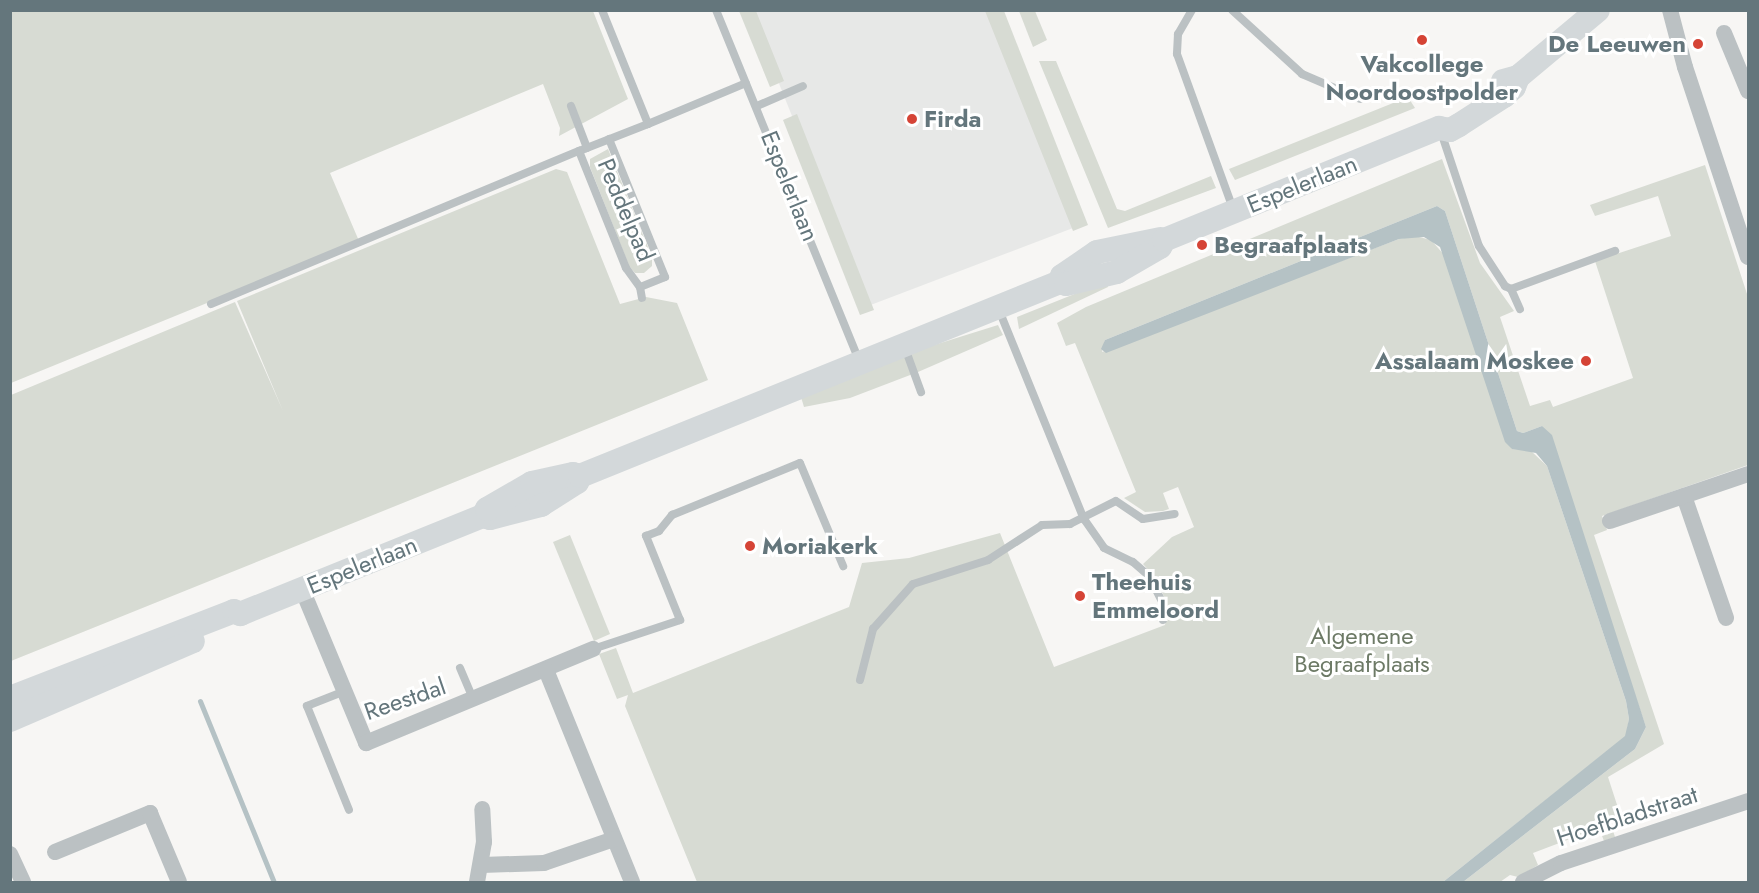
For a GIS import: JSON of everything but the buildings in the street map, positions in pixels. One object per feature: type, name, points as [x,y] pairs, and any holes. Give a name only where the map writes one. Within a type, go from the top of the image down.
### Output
[{"type":"main road","name":"Espelerlaan","points":[[10,720],[150,663],[237,621],[240,614],[483,516],[487,509],[527,485],[573,474],[580,476],[1060,282],[1066,285],[1117,272],[1160,247],[1164,240],[1439,128],[1450,130],[1481,112],[1514,87],[1518,77],[1598,10]]},
{"type":"main road","name":"Espelerlaan","points":[[10,698],[234,611],[240,614]]},
{"type":"street","points":[[1670,10],[1685,67],[1749,257]]},
{"type":"street","points":[[1729,32],[1749,91]]},
{"type":"street","points":[[1610,521],[1749,474]]},
{"type":"street","points":[[1684,496],[1726,618]]},
{"type":"street","name":"Reestdal","points":[[303,589],[366,743],[593,649]]},
{"type":"street","points":[[546,670],[632,882]]},
{"type":"street","name":"Hoefbladstraat","points":[[1523,882],[1561,863],[1749,801]]},
{"type":"street","points":[[477,882],[482,865],[483,809]]},
{"type":"street","points":[[55,852],[150,813],[179,882]]},
{"type":"street","points":[[482,865],[544,862],[614,839]]},
{"type":"street","points":[[10,854],[23,882]]},
{"type":"lane","points":[[602,10],[648,124]]},
{"type":"lane","name":"Espelerlaan","points":[[716,10],[860,363]]},
{"type":"lane","points":[[1192,10],[1178,34],[1177,54],[1234,212]]},
{"type":"lane","points":[[1232,10],[1302,74],[1360,99]]},
{"type":"lane","name":"Peddelpad","points":[[642,298],[640,287],[626,268],[583,149],[746,83]]},
{"type":"lane","points":[[757,106],[803,86]]},
{"type":"lane","points":[[212,304],[565,160],[583,149],[571,106]]},
{"type":"lane","points":[[1439,128],[1479,246],[1511,289],[1520,309]]},
{"type":"lane","points":[[609,139],[665,276],[640,287]]},
{"type":"lane","points":[[1511,289],[1615,251]]},
{"type":"lane","points":[[998,307],[1084,519],[1104,548],[1133,562],[1149,576],[1162,601],[1163,620]]},
{"type":"lane","points":[[904,345],[921,392]]},
{"type":"lane","points":[[593,649],[680,620],[646,536],[659,531],[672,515],[800,463],[843,566]]},
{"type":"lane","points":[[860,680],[873,629],[914,584],[988,560],[1044,524],[1067,525],[1084,519],[1116,501],[1143,519],[1175,514]]},
{"type":"lane","points":[[460,668],[473,700]]},
{"type":"lane","points":[[345,691],[307,706],[349,810]]},
{"type":"shaded area","name":"Firda","points":[[750,11],[987,11],[1073,228],[868,306]]},
{"type":"shaded area","points":[[1437,206],[1445,211],[1517,431],[1523,433],[1542,426],[1552,435],[1646,727],[1635,749],[1463,882],[1443,882],[1625,736],[1629,719],[1626,701],[1547,466],[1536,453],[1512,449],[1505,442],[1440,247],[1424,237],[1399,239],[1106,353],[1101,349],[1105,340]]},
{"type":"green space","points":[[11,11],[593,11],[628,99],[559,136],[560,128],[543,84],[330,173],[359,241],[11,383]]},
{"type":"green space","points":[[739,11],[756,11],[784,81],[770,87]]},
{"type":"green space","points":[[985,11],[1004,11],[1088,225],[1073,231]]},
{"type":"green space","points":[[1019,11],[1035,11],[1047,40],[1033,47]]},
{"type":"green space","points":[[1039,61],[1056,61],[1117,209],[1125,211],[1211,176],[1216,188],[1108,228]]},
{"type":"green space","points":[[1408,97],[1415,108],[1235,180],[1229,169]]},
{"type":"green space","points":[[797,114],[874,310],[860,315],[783,120]]},
{"type":"green space","points":[[608,149],[652,257],[652,266],[644,273],[635,273],[629,266],[590,167],[590,159]]},
{"type":"green space","name":"Algemene Begraafplaats","points":[[1442,159],[1480,263],[1514,311],[1500,317],[1530,406],[1550,400],[1553,407],[1633,378],[1595,261],[1671,236],[1658,196],[1595,216],[1590,205],[1705,165],[1748,297],[1748,465],[1602,516],[1607,530],[1594,535],[1664,744],[1608,777],[1620,814],[1609,818],[1615,837],[1604,841],[1599,828],[1533,853],[1538,865],[1518,877],[1510,875],[1500,882],[1463,882],[1635,749],[1646,727],[1542,426],[1523,433],[1517,431],[1445,211],[1437,206],[1105,340],[1102,352],[1399,239],[1415,236],[1431,240],[1446,257],[1512,449],[1530,450],[1547,466],[1626,701],[1629,719],[1626,736],[1443,882],[697,882],[625,706],[628,695],[617,699],[599,654],[616,648],[633,693],[849,607],[862,563],[909,558],[1000,533],[1054,667],[1165,625],[1168,609],[1159,582],[1143,564],[1172,537],[1194,527],[1178,487],[1163,493],[1169,509],[1163,511],[1145,512],[1124,498],[1136,492],[1075,343],[1066,346],[1057,323],[1086,307]]},
{"type":"green space","points":[[556,169],[567,172],[620,304],[646,297],[677,303],[708,380],[11,661],[11,395],[235,302],[283,411],[237,301]]},
{"type":"green space","points":[[1107,281],[1108,287],[1019,329],[1017,317]]},
{"type":"green space","points":[[998,325],[1003,335],[918,372],[850,398],[804,407],[801,397],[915,351]]},
{"type":"green space","points":[[570,535],[610,634],[594,641],[553,542]]},
{"type":"waterway","points":[[200,701],[274,882]]},
{"type":"place","name":"Vakcollege Noordoostpolder","points":[[1422,40]]},
{"type":"place","name":"De Leeuwen","points":[[1698,44]]},
{"type":"place","name":"Firda","points":[[912,119]]},
{"type":"place","name":"Begraafplaats","points":[[1202,245]]},
{"type":"place","name":"Assalaam Moskee","points":[[1586,361]]},
{"type":"place","name":"Moriakerk","points":[[750,546]]},
{"type":"place","name":"Theehuis Emmeloord","points":[[1080,596]]}]
